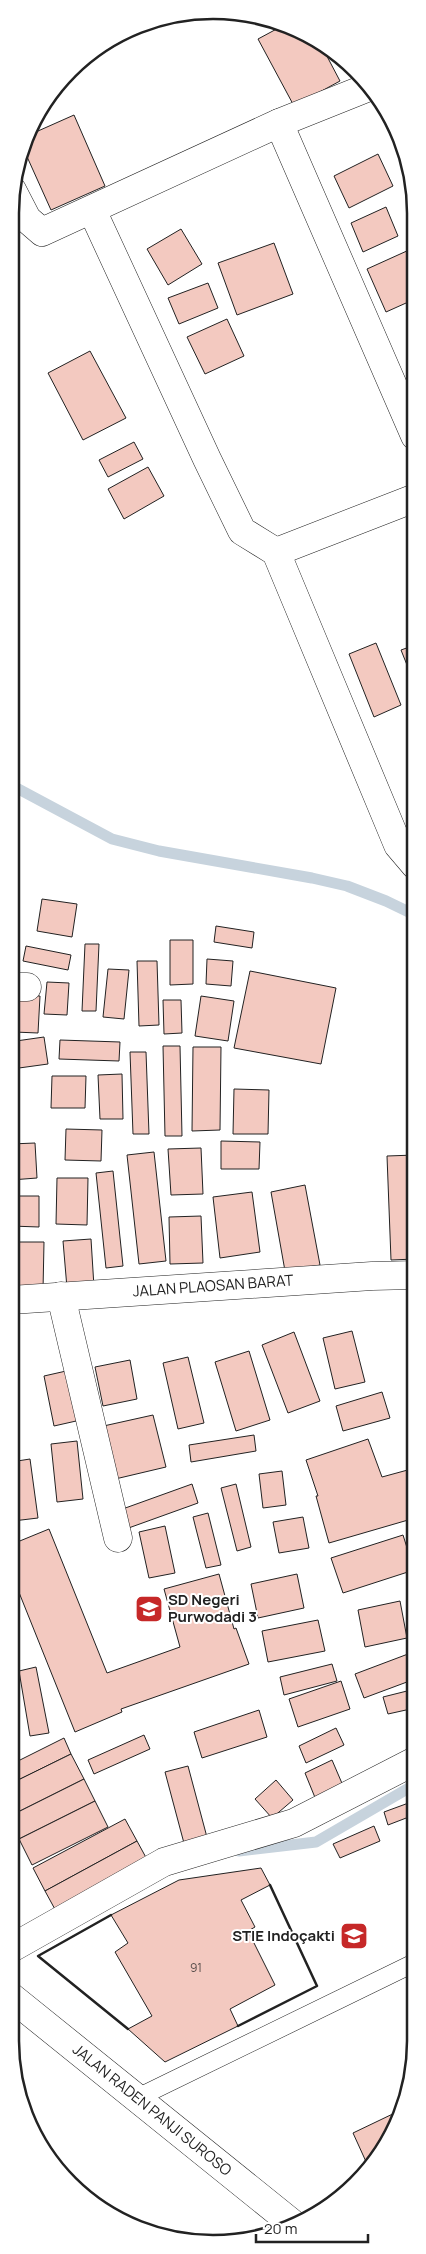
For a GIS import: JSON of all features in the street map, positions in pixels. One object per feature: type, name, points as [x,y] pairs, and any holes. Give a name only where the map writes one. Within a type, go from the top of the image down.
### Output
[{"type":"main road","points":[[19,204],[27,219],[42,232],[279,123],[363,90]]},
{"type":"main road","points":[[279,123],[407,418]]},
{"type":"main road","points":[[92,210],[242,532],[276,552],[398,845],[407,856]]},
{"type":"main road","points":[[276,552],[407,501]]},
{"type":"main road","name":"JALAN PLAOSAN BARAT","points":[[19,1299],[407,1275]]},
{"type":"main road","points":[[61,1296],[118,1538]]},
{"type":"main road","points":[[19,1944],[164,1862],[294,1823],[407,1765]]},
{"type":"main road","name":"JALAN RADEN PANJI SUROSO","points":[[19,2003],[288,2220]]},
{"type":"lane","points":[[136,2098],[407,1967]]},
{"type":"building","points":[[276,29],[299,39],[327,55],[340,81],[294,106],[258,39]]},
{"type":"building","points":[[74,115],[105,186],[51,210],[27,157],[37,131]]},
{"type":"building","points":[[378,154],[393,186],[349,208],[334,176]]},
{"type":"building","points":[[386,207],[398,236],[363,252],[351,223]]},
{"type":"building","points":[[181,229],[202,264],[168,285],[147,249]]},
{"type":"building","points":[[274,243],[293,294],[237,315],[218,263]]},
{"type":"building","points":[[407,251],[407,303],[386,312],[367,269]]},
{"type":"building","points":[[208,283],[218,308],[179,324],[168,298]]},
{"type":"building","points":[[227,319],[244,356],[205,374],[187,337]]},
{"type":"building","points":[[90,351],[126,418],[83,440],[48,373]]},
{"type":"building","points":[[134,442],[143,459],[108,477],[99,460]]},
{"type":"building","points":[[148,467],[164,496],[124,519],[108,489]]},
{"type":"building","points":[[376,643],[401,705],[374,717],[349,654]]},
{"type":"building","points":[[407,648],[407,665],[401,650]]},
{"type":"building","points":[[42,899],[77,904],[72,937],[37,931]]},
{"type":"building","points":[[216,926],[254,932],[252,948],[214,942]]},
{"type":"building","points":[[170,940],[193,940],[193,984],[170,985]]},
{"type":"building","points":[[85,944],[99,944],[96,1011],[82,1011]]},
{"type":"building","points":[[26,946],[71,955],[68,970],[23,961]]},
{"type":"building","points":[[207,959],[233,961],[231,986],[206,984]]},
{"type":"building","points":[[137,961],[157,961],[159,1025],[139,1026]]},
{"type":"building","points":[[108,969],[129,970],[124,1019],[103,1017]]},
{"type":"building","points":[[250,971],[336,988],[321,1064],[234,1048]]},
{"type":"building","points":[[47,982],[69,983],[67,1015],[44,1014]]},
{"type":"building","points":[[19,995],[40,996],[38,1033],[19,1032]]},
{"type":"building","points":[[201,996],[234,1001],[228,1041],[195,1036]]},
{"type":"building","points":[[163,1000],[181,1000],[182,1033],[164,1034]]},
{"type":"building","points":[[44,1037],[48,1064],[19,1068],[19,1041]]},
{"type":"building","points":[[60,1040],[120,1042],[119,1061],[59,1059]]},
{"type":"building","points":[[163,1046],[180,1046],[182,1136],[165,1136]]},
{"type":"building","points":[[193,1047],[221,1047],[220,1130],[192,1131]]},
{"type":"building","points":[[130,1052],[146,1052],[149,1134],[133,1134]]},
{"type":"building","points":[[122,1074],[123,1119],[100,1119],[98,1075]]},
{"type":"building","points":[[52,1076],[86,1076],[85,1108],[51,1108]]},
{"type":"building","points":[[234,1089],[269,1090],[268,1134],[233,1134]]},
{"type":"building","points":[[66,1129],[102,1130],[101,1161],[65,1160]]},
{"type":"building","points":[[221,1141],[260,1142],[259,1169],[221,1169]]},
{"type":"building","points":[[35,1143],[37,1178],[19,1179],[19,1144]]},
{"type":"building","points":[[201,1148],[203,1194],[171,1195],[168,1149]]},
{"type":"building","points":[[154,1152],[166,1261],[139,1264],[127,1155]]},
{"type":"building","points":[[407,1155],[407,1259],[391,1260],[387,1156]]},
{"type":"building","points":[[113,1171],[123,1266],[106,1268],[96,1173]]},
{"type":"building","points":[[57,1178],[88,1178],[87,1225],[56,1224]]},
{"type":"building","points":[[305,1185],[320,1265],[285,1271],[271,1192]]},
{"type":"building","points":[[252,1192],[260,1252],[220,1258],[213,1197]]},
{"type":"building","points":[[19,1196],[39,1196],[39,1227],[19,1226]]},
{"type":"building","points":[[201,1216],[203,1263],[170,1264],[169,1217]]},
{"type":"building","points":[[91,1239],[94,1287],[67,1288],[63,1241]]},
{"type":"building","points":[[19,1242],[44,1242],[43,1291],[19,1290]]},
{"type":"building","points":[[352,1331],[365,1382],[335,1389],[323,1338]]},
{"type":"building","points":[[294,1332],[320,1401],[288,1413],[262,1345]]},
{"type":"building","points":[[249,1351],[270,1420],[236,1431],[215,1362]]},
{"type":"building","points":[[188,1357],[204,1423],[178,1429],[163,1363]]},
{"type":"building","points":[[130,1360],[137,1399],[103,1406],[95,1367]]},
{"type":"building","points":[[75,1369],[85,1419],[54,1426],[44,1376]]},
{"type":"building","points":[[382,1392],[390,1418],[343,1431],[336,1406]]},
{"type":"building","points":[[153,1415],[166,1467],[111,1480],[99,1427]]},
{"type":"building","points":[[254,1435],[256,1451],[191,1462],[189,1445]]},
{"type":"building","points":[[368,1439],[382,1477],[407,1470],[407,1520],[329,1543],[316,1496],[318,1496],[306,1460]]},
{"type":"building","points":[[77,1441],[83,1499],[57,1502],[51,1444]]},
{"type":"building","points":[[30,1459],[38,1518],[19,1520],[19,1461]]},
{"type":"building","points":[[282,1471],[286,1505],[263,1508],[259,1474]]},
{"type":"building","points":[[192,1484],[198,1503],[123,1530],[117,1511]]},
{"type":"building","points":[[236,1484],[251,1547],[237,1551],[221,1488]]},
{"type":"building","points":[[208,1513],[221,1565],[206,1568],[193,1517]]},
{"type":"building","points":[[303,1517],[309,1548],[279,1553],[273,1522]]},
{"type":"building","points":[[165,1526],[175,1573],[149,1578],[139,1532]]},
{"type":"building","points":[[49,1529],[107,1673],[180,1647],[164,1589],[219,1574],[234,1629],[236,1628],[249,1664],[121,1709],[122,1712],[75,1732],[19,1592],[19,1541]]},
{"type":"building","points":[[403,1535],[407,1548],[407,1572],[343,1593],[331,1558]]},
{"type":"building","points":[[297,1574],[304,1608],[258,1618],[251,1584]]},
{"type":"building","points":[[400,1601],[407,1638],[365,1647],[358,1610]]},
{"type":"building","points":[[318,1620],[325,1651],[268,1662],[262,1631]]},
{"type":"building","points":[[407,1654],[407,1682],[364,1698],[355,1674]]},
{"type":"building","points":[[332,1664],[337,1681],[284,1695],[280,1677]]},
{"type":"building","points":[[36,1667],[49,1733],[30,1736],[19,1671]]},
{"type":"building","points":[[341,1681],[350,1709],[298,1727],[289,1699]]},
{"type":"building","points":[[407,1691],[407,1710],[388,1714],[383,1697]]},
{"type":"building","points":[[259,1710],[267,1737],[202,1758],[194,1732]]},
{"type":"building","points":[[336,1728],[344,1745],[306,1763],[299,1746]]},
{"type":"building","points":[[144,1735],[150,1749],[94,1774],[88,1760]]},
{"type":"building","points":[[64,1738],[71,1754],[19,1780],[19,1760]]},
{"type":"building","points":[[71,1754],[84,1779],[19,1812],[19,1780]]},
{"type":"building","points":[[332,1760],[344,1788],[316,1800],[305,1773]]},
{"type":"building","points":[[188,1766],[208,1841],[185,1847],[165,1772]]},
{"type":"building","points":[[84,1779],[95,1801],[19,1839],[19,1812]]},
{"type":"building","points":[[276,1780],[293,1800],[272,1818],[255,1799]]},
{"type":"building","points":[[95,1801],[108,1827],[32,1865],[19,1839]]},
{"type":"building","points":[[407,1804],[407,1818],[388,1825],[384,1812]]},
{"type":"building","points":[[125,1819],[137,1841],[45,1891],[33,1868]]},
{"type":"building","points":[[374,1826],[380,1841],[340,1858],[333,1844]]},
{"type":"building","points":[[137,1841],[149,1863],[57,1913],[45,1891]]},
{"type":"building","points":[[261,1868],[270,1885],[241,1900],[255,1927],[248,1931],[275,1985],[230,2009],[238,2026],[165,2062],[128,2029],[152,2016],[115,1952],[128,1943],[111,1915],[179,1880]]},
{"type":"building","points":[[392,2114],[375,2149],[366,2161],[353,2133]]},
{"type":"waterway","points":[[19,789],[112,839],[159,851],[347,886],[407,911]]},
{"type":"waterway","points":[[239,1851],[316,1842],[407,1789]]},
{"type":"wall","points":[[238,2026],[317,1986],[270,1885]]},
{"type":"wall","points":[[111,1915],[38,1956],[128,2029]]},
{"type":"place","name":"SD Negeri Purwodadi 3","points":[[149,1609]]},
{"type":"place","name":"STIE Indoçakti","points":[[354,1936]]}]
